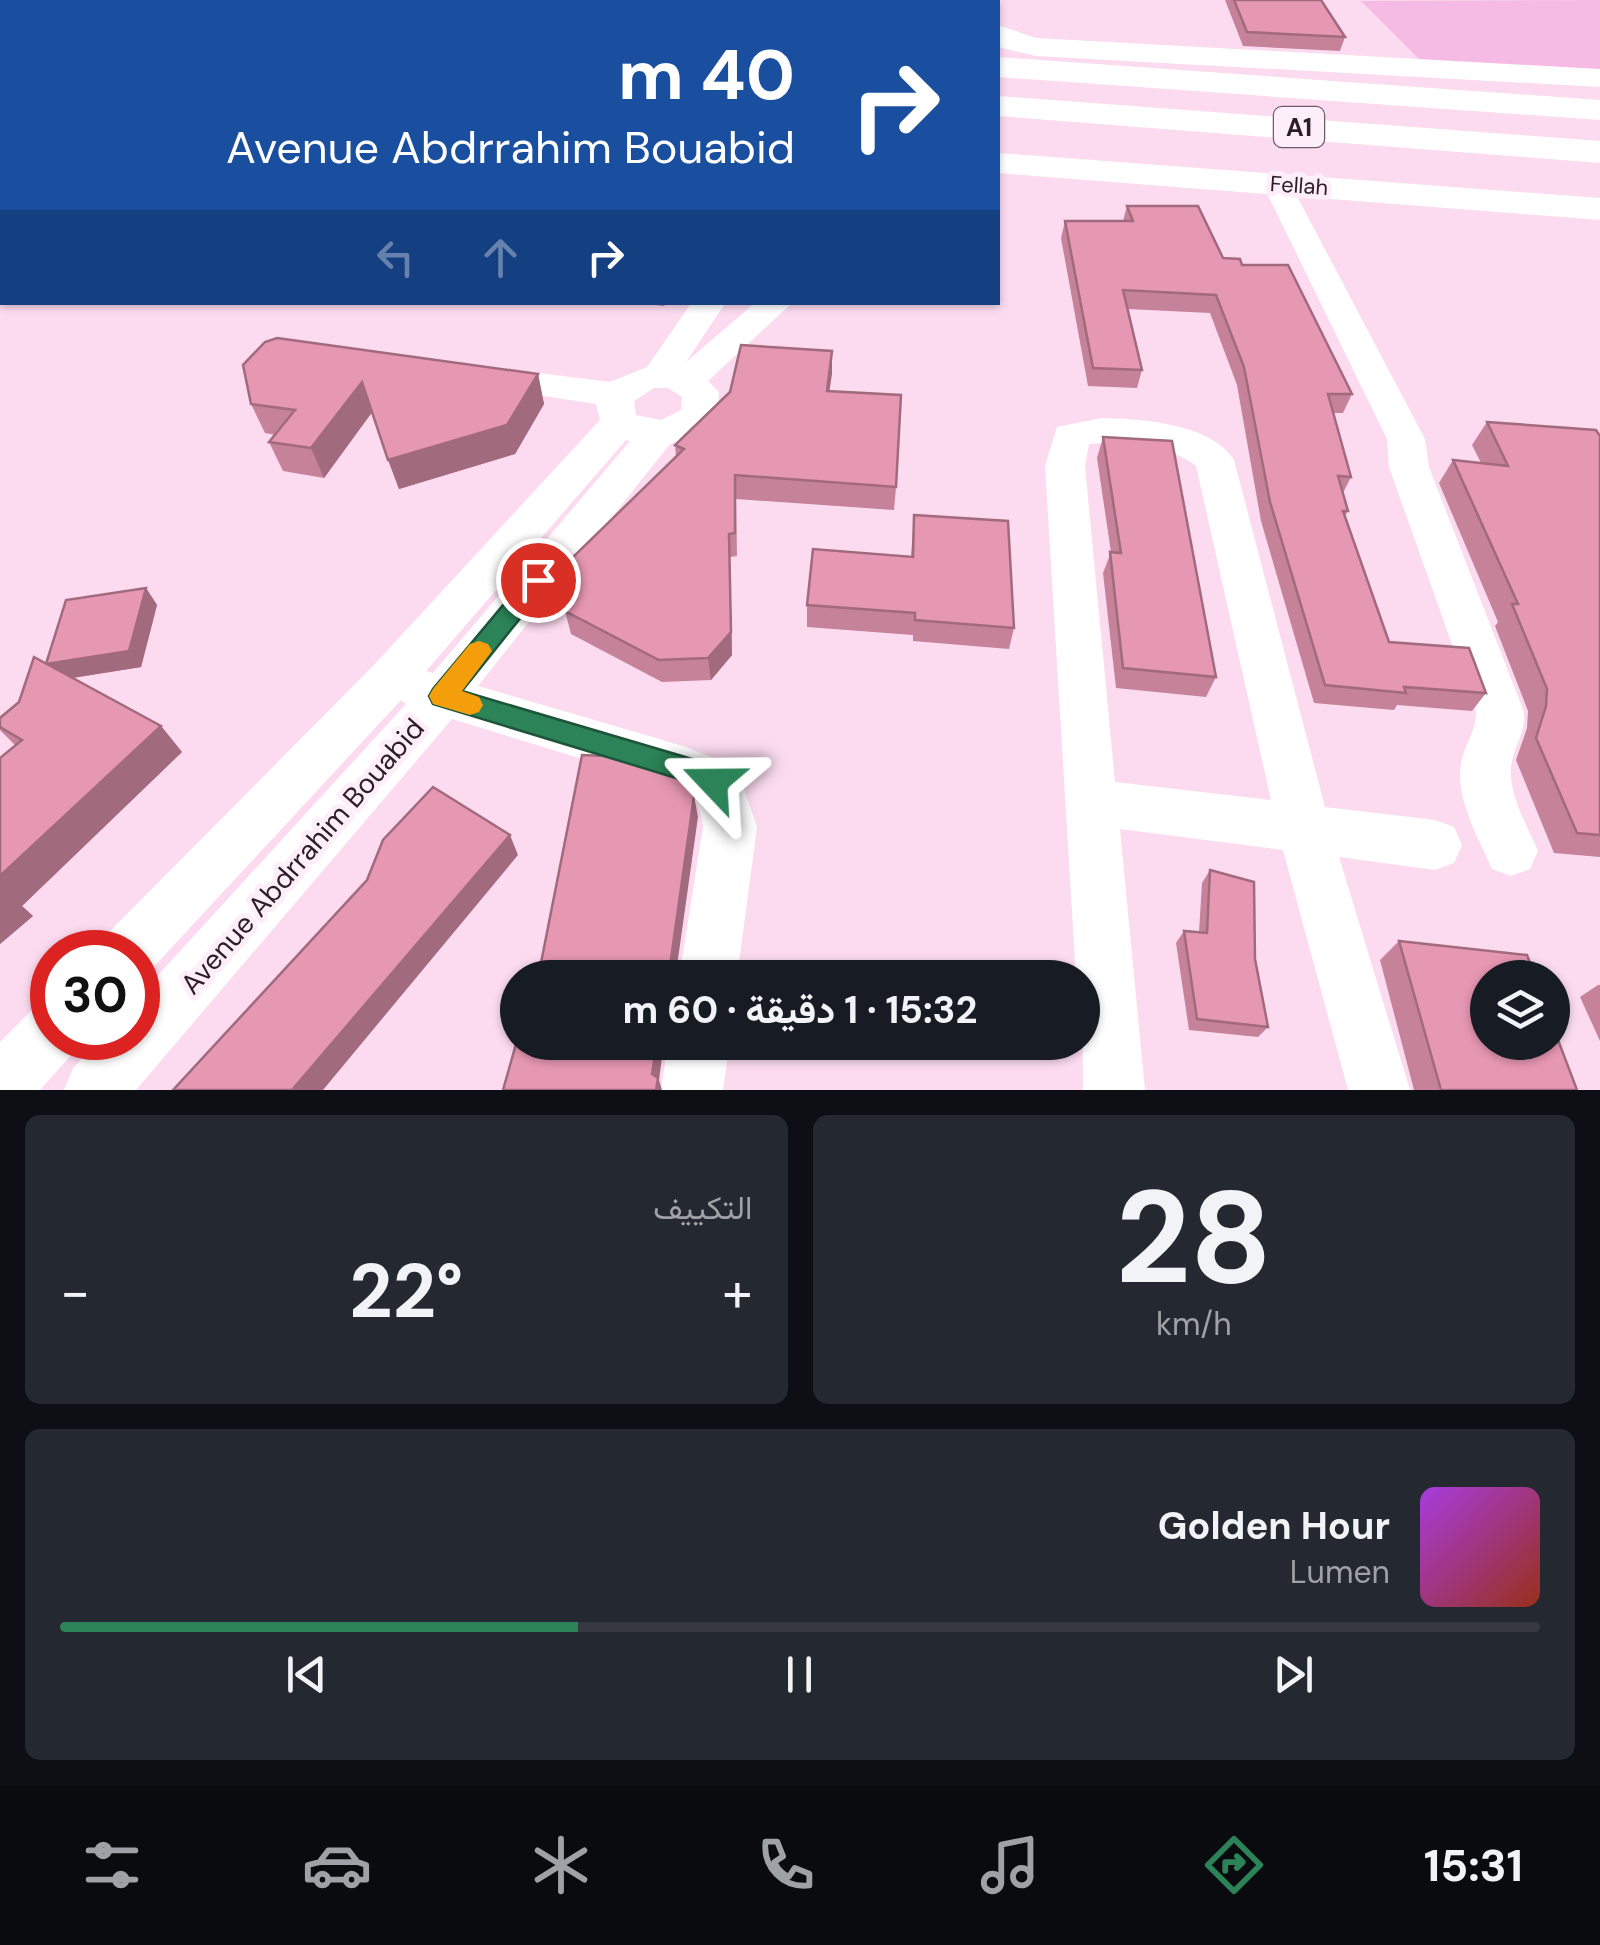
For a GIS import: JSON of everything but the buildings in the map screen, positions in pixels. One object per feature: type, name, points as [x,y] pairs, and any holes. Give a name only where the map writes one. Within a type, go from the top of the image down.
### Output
[{"type":"highway","name":"A1","points":[[1000,67],[1600,110]]},
{"type":"highway","name":"A1","points":[[1000,106],[1600,152]]},
{"type":"street","points":[[1001,26],[1008,42],[1036,47],[1600,78]]},
{"type":"street","name":"Fellah","points":[[1000,163],[1600,209]]},
{"type":"street","points":[[1276,183],[1402,428],[1409,467],[1500,712],[1500,736],[1488,758],[1486,776],[1510,851]]},
{"type":"street","points":[[673,379],[684,334],[708,305]]},
{"type":"street","points":[[673,379],[773,305]]},
{"type":"street","points":[[442,372],[632,417],[675,431],[700,414],[704,402],[700,392],[673,379],[643,379],[632,417]]},
{"type":"street","name":"Avenue Abdrrahim Bouabid","points":[[149,930],[390,680],[632,417]]},
{"type":"street","name":"Avenue Abdrrahim Bouabid","points":[[95,1090],[442,696],[632,417]]},
{"type":"street","points":[[1114,1090],[1064,466],[1071,436],[1095,430],[1191,444],[1214,460],[1304,829],[1379,1090]]},
{"type":"street","points":[[390,680],[683,768],[713,782],[729,810],[730,827],[711,960]]},
{"type":"street","points":[[1091,802],[1434,845]]},
{"type":"street","points":[[0,1087],[30,1055]]},
{"type":"street","points":[[692,1090],[696,1060]]},
{"type":"shaded area","points":[[1600,0],[1600,86],[1436,76],[1361,1]]},
{"type":"slow traffic","points":[[470,705],[442,696],[479,651]]},
{"type":"route","points":[[538,580],[442,696],[699,773],[713,782]]}]
